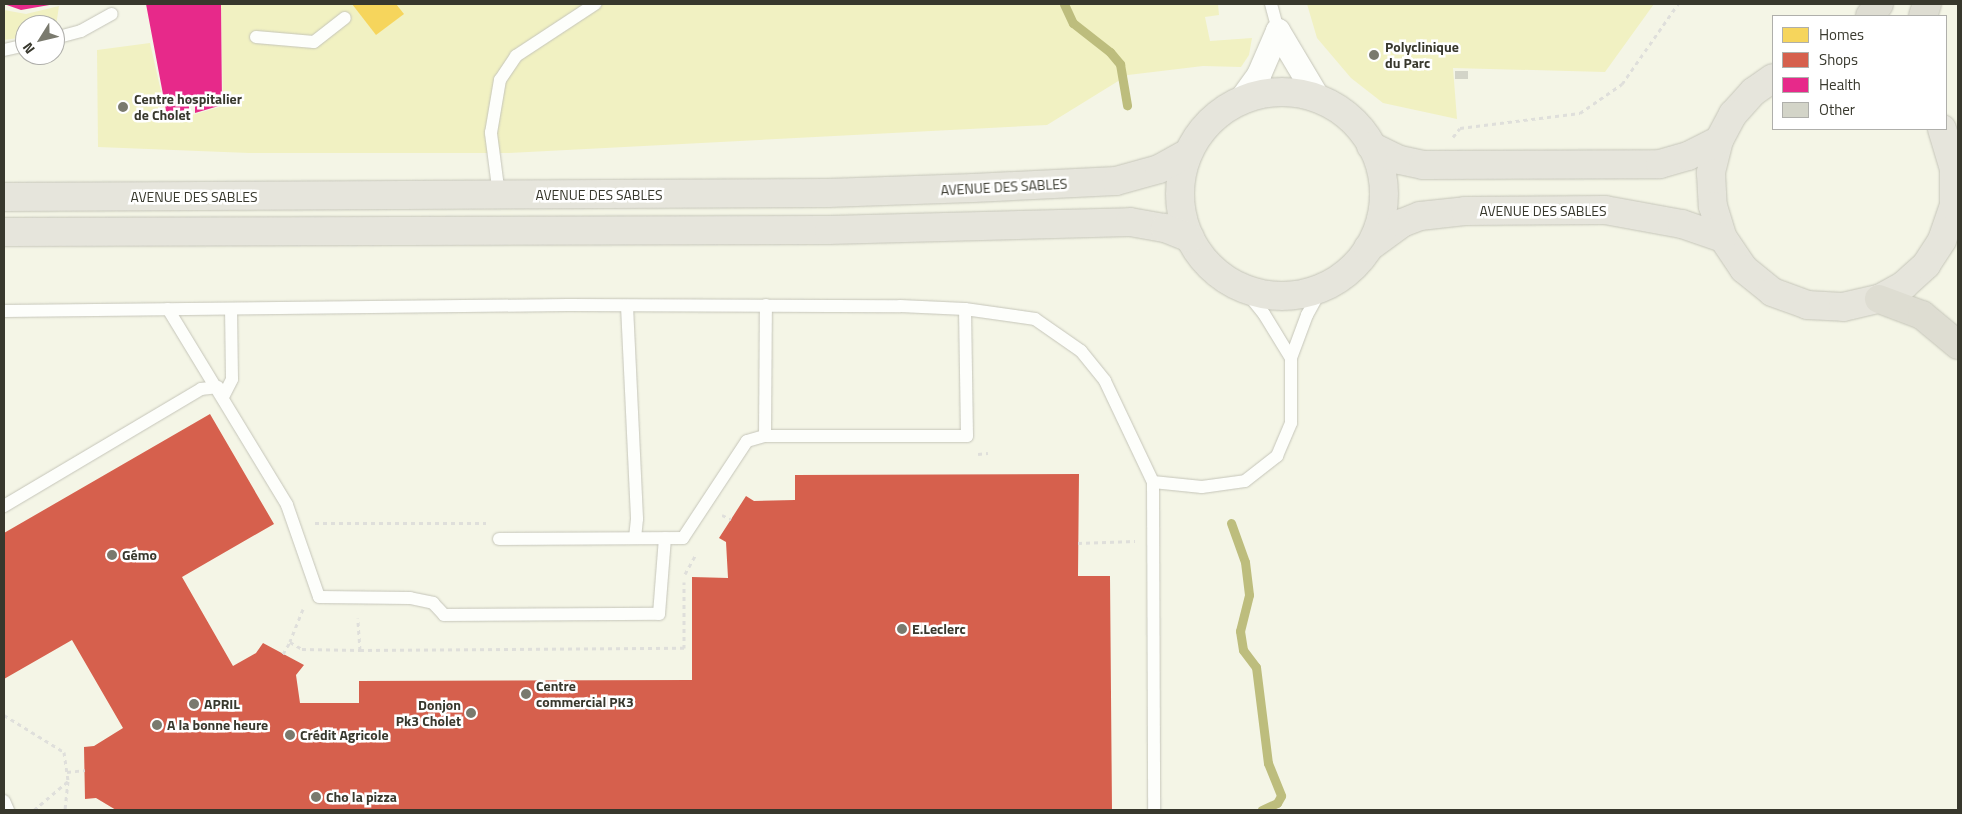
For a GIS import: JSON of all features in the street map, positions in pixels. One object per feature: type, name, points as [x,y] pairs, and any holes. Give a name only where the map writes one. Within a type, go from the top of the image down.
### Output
[{"type":"highway","points":[[1871,15],[1879,4]]},
{"type":"highway","points":[[1879,299],[1922,315],[1958,344]]},
{"type":"main road","points":[[1772,79],[1753,92],[1733,114],[1719,140],[1712,173],[1713,206],[1724,238],[1744,269],[1772,292],[1807,305],[1843,307],[1879,299],[1904,285],[1926,265],[1950,236],[1954,206],[1954,169],[1948,135]]},
{"type":"main road","points":[[1279,92],[1318,98],[1351,120],[1371,146],[1381,170],[1384,197],[1379,224],[1368,248],[1356,264],[1322,288],[1282,296],[1243,288],[1221,276],[1203,259],[1190,238],[1180,196],[1181,174],[1188,153],[1207,125],[1219,113],[1241,100],[1279,92]]},
{"type":"main road","points":[[1371,146],[1400,160],[1451,165],[1660,164],[1688,156],[1719,140]]},
{"type":"main road","name":"AVENUE DES SABLES","points":[[4,197],[828,193],[1116,181],[1159,169],[1188,153]]},
{"type":"main road","name":"AVENUE DES SABLES","points":[[1368,248],[1402,223],[1420,216],[1466,211],[1605,210],[1682,224],[1724,238]]},
{"type":"main road","points":[[4,232],[819,230],[1130,222],[1165,228],[1190,238]]},
{"type":"street","points":[[1278,31],[1318,98]]},
{"type":"street","points":[[1241,100],[1259,75],[1278,31]]},
{"type":"lane","points":[[498,195],[491,133],[500,80],[516,56],[577,9],[595,4]]},
{"type":"lane","points":[[1271,4],[1278,31]]},
{"type":"lane","points":[[65,35],[81,31],[112,14]]},
{"type":"lane","points":[[256,37],[314,42],[345,18]]},
{"type":"lane","points":[[1243,288],[1264,314],[1291,358]]},
{"type":"lane","points":[[1153,482],[1202,487],[1245,481],[1268,465],[1277,456],[1291,424],[1291,358],[1307,315],[1322,288]]},
{"type":"lane","points":[[765,436],[766,305]]},
{"type":"lane","points":[[4,311],[766,305],[965,309],[1035,319],[1080,351],[1105,381],[1153,482],[1154,810]]},
{"type":"lane","points":[[627,306],[635,538]]},
{"type":"lane","points":[[168,309],[221,392],[287,504],[319,597],[410,598],[432,603],[444,615],[659,614],[665,538]]},
{"type":"lane","points":[[221,392],[232,379],[231,309]]},
{"type":"lane","points":[[499,539],[683,538],[701,514],[747,441],[765,436],[968,436],[965,309]]},
{"type":"lane","points":[[4,506],[201,389],[221,392]]},
{"type":"lane","points":[[4,801],[8,810]]},
{"type":"path","points":[[1451,165],[1450,142],[1460,128],[1580,113],[1615,89],[1622,84],[1678,4]]},
{"type":"path","points":[[701,514],[722,515],[731,519]]},
{"type":"path","points":[[294,523],[489,523]]},
{"type":"path","points":[[290,642],[302,648],[360,650],[358,597]]},
{"type":"path","points":[[283,654],[304,610],[301,601]]},
{"type":"path","points":[[4,715],[64,752],[68,781],[65,810]]},
{"type":"path","points":[[67,772],[85,770]]},
{"type":"path","points":[[34,810],[68,781]]},
{"type":"green space","points":[[221,4],[1218,4],[1219,15],[1205,17],[1210,41],[1252,38],[1249,55],[1241,67],[1203,66],[1128,75],[1047,125],[509,153],[249,153],[98,147],[97,50],[150,43],[168,122],[223,106]]},
{"type":"green space","name":"Polyclinique du Parc","points":[[1307,4],[1654,4],[1605,72],[1453,68],[1457,119],[1383,103],[1351,78],[1317,38]]},
{"type":"green space","points":[[59,6],[58,15],[15,15],[15,38],[4,40],[4,10],[26,14]]},
{"type":"building: Homes","points":[[352,4],[396,4],[404,14],[376,35]]},
{"type":"building: Shops","points":[[210,414],[274,524],[182,577],[233,666],[256,653],[263,643],[304,665],[296,675],[300,703],[359,703],[359,681],[692,680],[692,577],[728,578],[726,542],[719,538],[746,496],[754,501],[795,500],[795,475],[1079,474],[1078,576],[1110,576],[1112,810],[116,810],[96,798],[85,799],[84,747],[94,746],[123,728],[72,640],[4,679],[4,533]]},
{"type":"building: Health","points":[[4,4],[55,4],[21,10]]},
{"type":"building: Health","points":[[146,4],[221,4],[222,105],[195,113],[195,105],[189,105],[189,115],[168,121]]},
{"type":"building: Other","points":[[1455,71],[1468,71],[1468,79],[1455,79]]},
{"type":"waterway","points":[[1064,4],[1073,23],[1110,52],[1120,64],[1127,105]]},
{"type":"waterway","points":[[1231,523],[1245,562],[1249,595],[1240,631],[1243,650],[1256,667],[1268,763],[1281,796],[1277,803],[1262,810]]},
{"type":"place","name":"Polyclinique du Parc","points":[[1374,55]]},
{"type":"place","name":"Centre hospitalier de Cholet","points":[[123,107]]},
{"type":"place","name":"Gémo","points":[[112,555]]},
{"type":"place","name":"E.Leclerc","points":[[902,629]]},
{"type":"place","name":"Centre commercial PK3","points":[[526,694]]},
{"type":"place","name":"APRIL","points":[[194,704]]},
{"type":"place","name":"Donjon Pk3 Cholet","points":[[471,713]]},
{"type":"place","name":"A la bonne heure","points":[[157,725]]},
{"type":"place","name":"Crédit Agricole","points":[[290,735]]},
{"type":"place","name":"Cho la pizza","points":[[316,797]]}]
